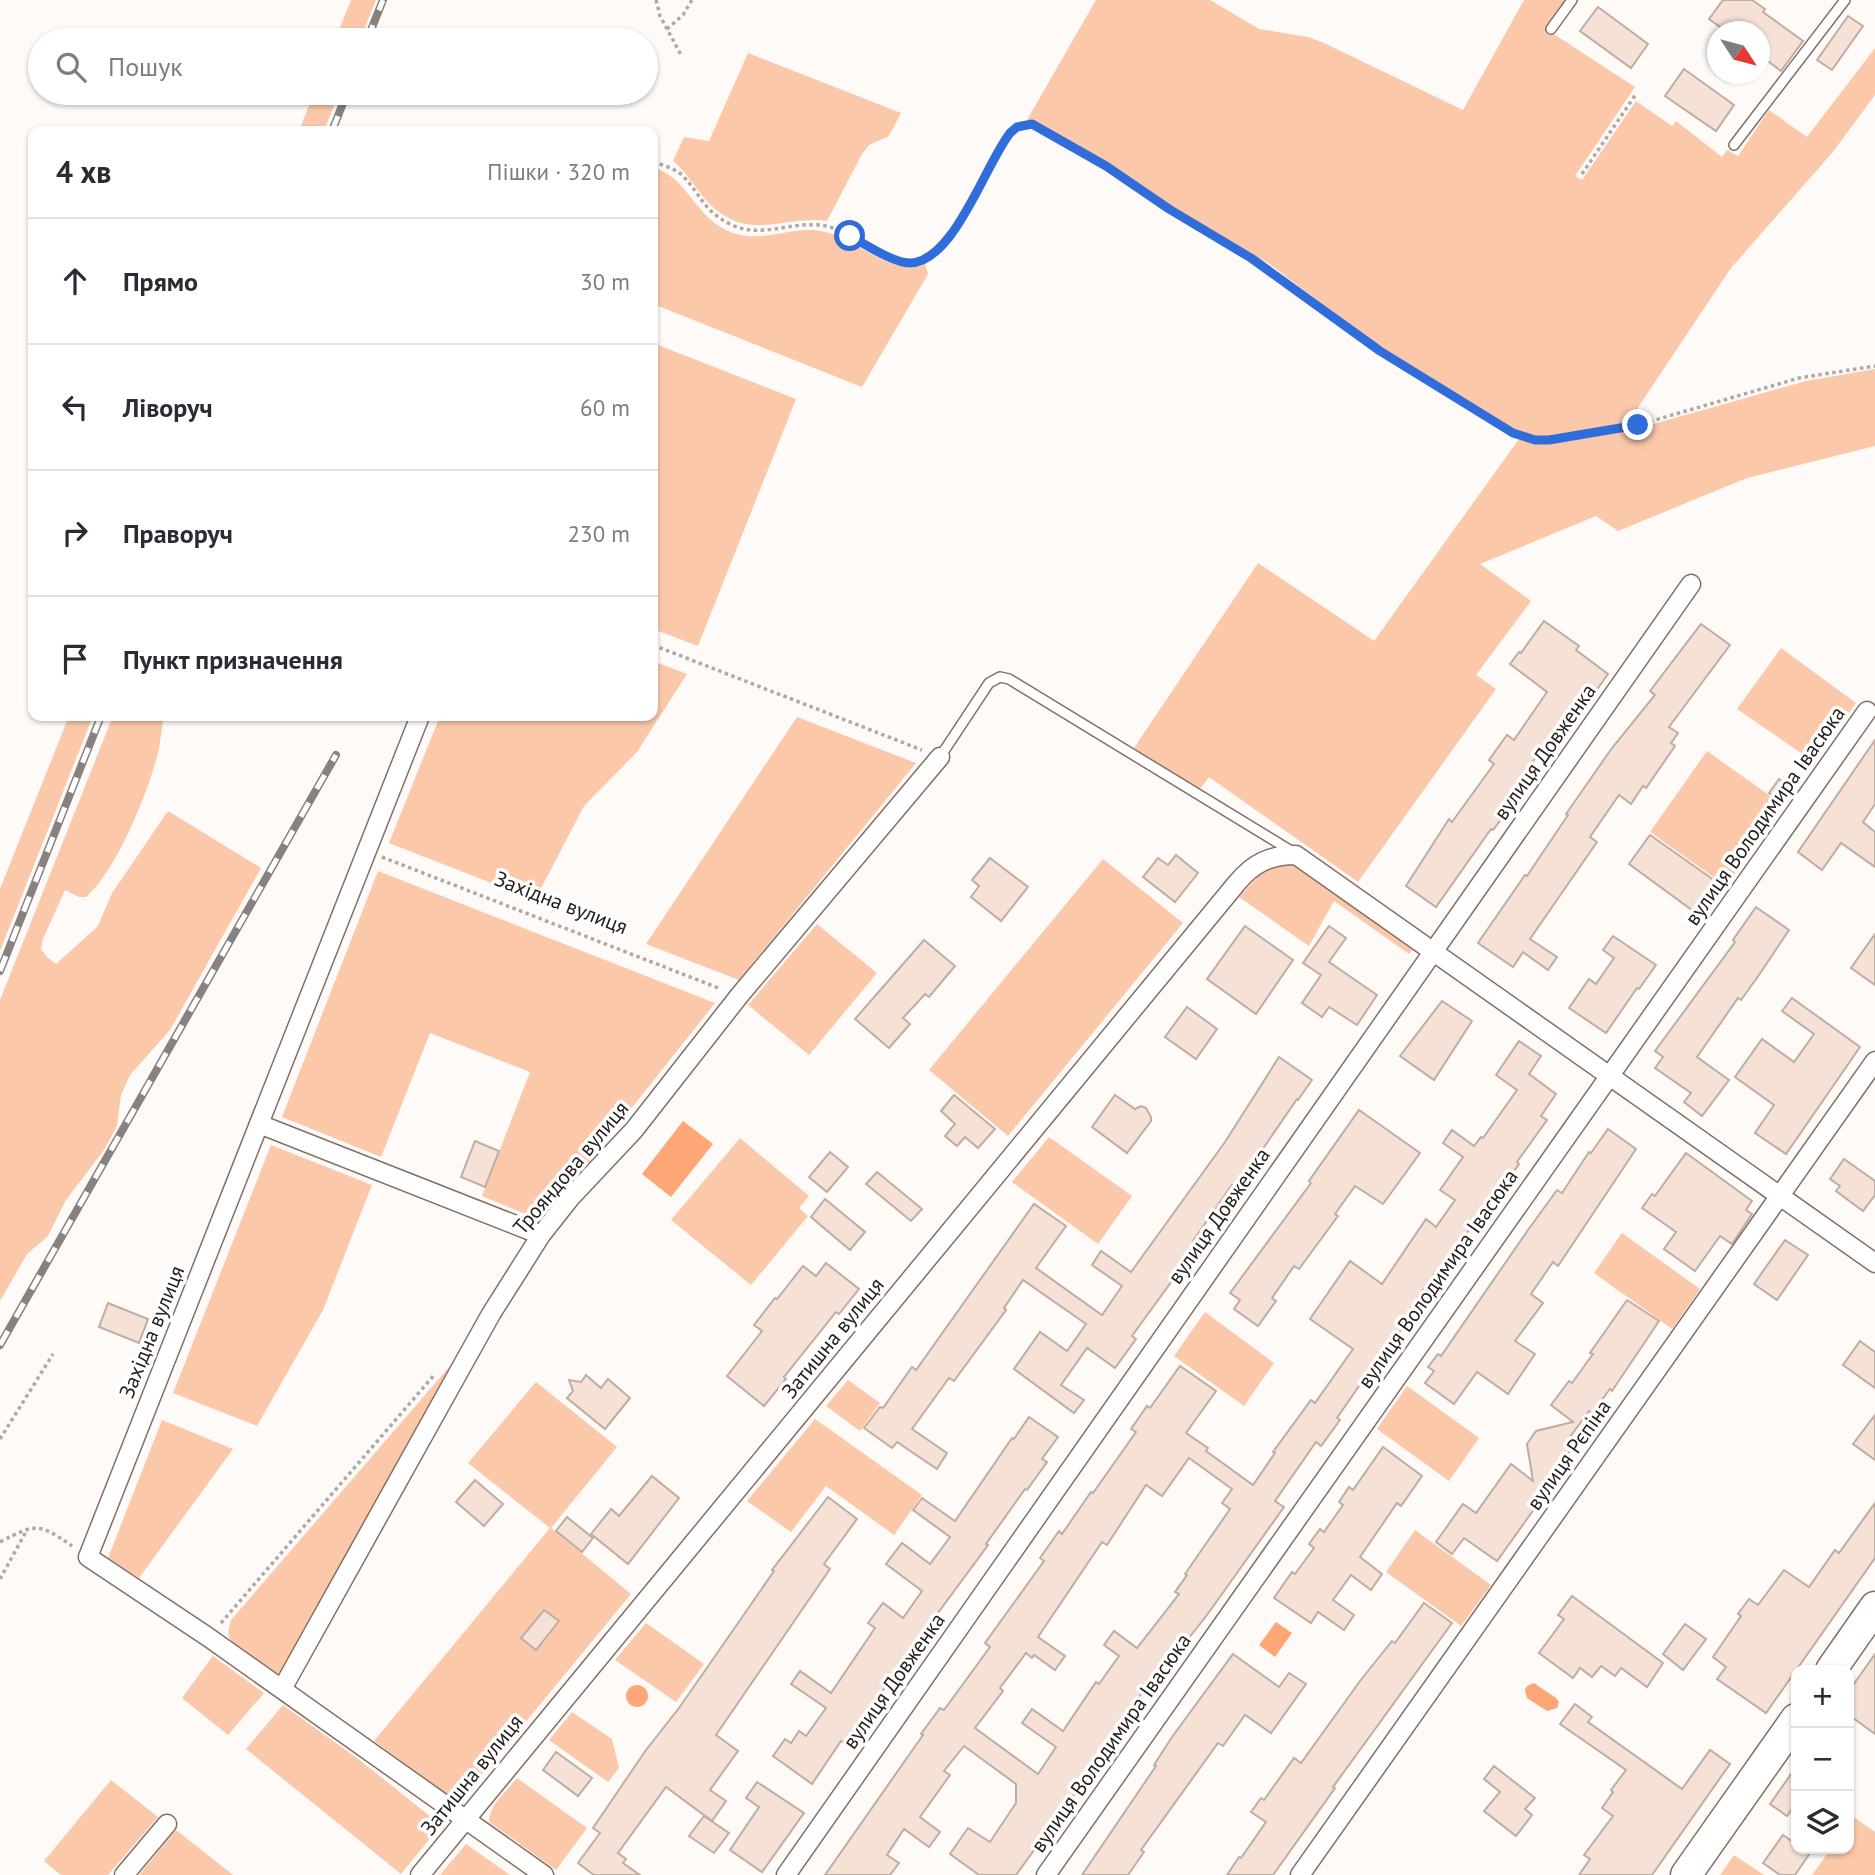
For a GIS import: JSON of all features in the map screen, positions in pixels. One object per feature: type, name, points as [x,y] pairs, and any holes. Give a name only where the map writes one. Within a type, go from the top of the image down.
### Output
[{"type":"highway","points":[[1834,1665],[1875,1607]]},
{"type":"highway","points":[[1686,1875],[1791,1726]]},
{"type":"street","name":"вулиця Довженка","points":[[786,1875],[1691,584]]},
{"type":"street","name":"вулиця Володимира Івасюка","points":[[1046,1875],[1867,711]]},
{"type":"street","name":"Західна вулиця","points":[[88,1557],[418,721]]},
{"type":"street","name":"Трояндова вулиця","points":[[282,1689],[491,1314],[541,1236],[571,1197],[634,1130],[739,996],[940,757]]},
{"type":"street","points":[[1296,855],[1875,1263]]},
{"type":"street","name":"Затишна вулиця","points":[[420,1875],[1242,876],[1270,857],[1296,855]]},
{"type":"street","name":"вулиця Рєпіна","points":[[1300,1875],[1875,1061]]},
{"type":"street","points":[[259,1124],[541,1236]]},
{"type":"street","points":[[88,1557],[208,1637],[544,1875]]},
{"type":"street","points":[[124,1875],[167,1824]]},
{"type":"lane","points":[[1551,29],[1572,0]]},
{"type":"lane","points":[[1734,145],[1845,0]]},
{"type":"lane","points":[[940,757],[989,683],[1000,677],[1009,679],[1296,855]]},
{"type":"path","points":[[656,0],[681,55]]},
{"type":"path","points":[[667,29],[684,15],[692,0]]},
{"type":"path","points":[[1582,173],[1636,94]]},
{"type":"path","points":[[658,164],[682,175],[705,207],[729,224],[760,232],[820,225],[835,229],[895,260],[907,263],[932,256],[943,244],[1003,142],[1017,127],[1032,124],[1106,166],[1169,209],[1251,258],[1380,351],[1506,430],[1535,440],[1631,426],[1800,379],[1875,366]]},
{"type":"path","points":[[658,647],[940,757]]},
{"type":"path","name":"Західна вулиця","points":[[367,851],[739,996]]},
{"type":"path","points":[[0,1439],[53,1354]]},
{"type":"path","points":[[208,1637],[442,1366]]},
{"type":"path","points":[[0,1542],[29,1527],[40,1527],[56,1534],[88,1557]]},
{"type":"path","points":[[0,1578],[29,1527]]},
{"type":"shaded area","points":[[351,0],[376,0],[365,28],[340,28]]},
{"type":"shaded area","points":[[1096,0],[1210,0],[1259,29],[1308,37],[1324,43],[1463,110],[1524,0],[1567,0],[1546,29],[1635,87],[1575,176],[1582,180],[1636,101],[1672,126],[1676,121],[1722,157],[1727,150],[1738,156],[1769,110],[1807,137],[1875,48],[1875,95],[1832,153],[1731,268],[1627,424],[1548,437],[1527,435],[1369,339],[1268,263],[1170,206],[1108,162],[1027,120]]},
{"type":"shaded area","points":[[748,53],[901,113],[889,136],[869,145],[862,154],[827,221],[757,225],[730,219],[710,204],[673,161],[684,137],[709,141]]},
{"type":"shaded area","points":[[309,105],[334,105],[326,126],[301,126]]},
{"type":"shaded area","points":[[658,169],[676,181],[715,223],[739,235],[764,236],[814,230],[837,236],[902,266],[925,264],[928,274],[862,387],[658,306]]},
{"type":"shaded area","points":[[658,345],[796,399],[698,646],[658,631]]},
{"type":"shaded area","points":[[1875,369],[1875,446],[1747,478],[1618,531],[1596,516],[1480,564],[1531,601],[1476,675],[1496,689],[1358,882],[1209,777],[1200,789],[1134,748],[1258,563],[1374,641],[1519,439],[1549,444],[1629,431],[1806,381]]},
{"type":"shaded area","points":[[1781,648],[1856,703],[1814,762],[1737,709]]},
{"type":"shaded area","points":[[658,663],[687,674],[658,719]]},
{"type":"shaded area","points":[[797,717],[916,763],[739,980],[646,944]]},
{"type":"shaded area","points":[[67,721],[91,721],[0,951],[0,889]]},
{"type":"shaded area","points":[[111,721],[163,721],[157,758],[150,779],[118,854],[97,886],[86,897],[79,897],[65,890],[41,949],[56,964],[98,926],[112,893],[168,811],[261,868],[170,1030],[130,1075],[121,1095],[117,1126],[104,1150],[66,1200],[48,1236],[27,1254],[0,1301],[0,1000]]},
{"type":"shaded area","points":[[438,721],[657,721],[637,752],[584,806],[535,900],[389,843]]},
{"type":"shaded area","points":[[1707,751],[1783,805],[1726,886],[1650,832]]},
{"type":"shaded area","points":[[1103,859],[1183,923],[1008,1136],[929,1070]]},
{"type":"shaded area","points":[[1282,864],[1296,864],[1415,946],[1409,954],[1334,901],[1309,946],[1239,897],[1264,870]]},
{"type":"shaded area","points":[[378,871],[715,1003],[542,1221],[482,1196],[530,1072],[430,1033],[381,1157],[282,1117]]},
{"type":"shaded area","points":[[817,924],[877,973],[809,1055],[748,1005]]},
{"type":"shaded area","points":[[683,1121],[713,1144],[671,1197],[642,1174]]},
{"type":"shaded area","points":[[1049,1137],[1132,1196],[1098,1244],[1012,1182]]},
{"type":"shaded area","points":[[740,1138],[809,1196],[799,1208],[808,1216],[751,1285],[671,1220]]},
{"type":"shaded area","points":[[271,1145],[372,1185],[323,1310],[257,1426],[173,1393]]},
{"type":"shaded area","points":[[1622,1233],[1700,1289],[1672,1329],[1594,1273]]},
{"type":"shaded area","points":[[1205,1312],[1274,1363],[1244,1406],[1174,1356]]},
{"type":"shaded area","points":[[456,1359],[278,1676],[232,1642],[228,1633],[231,1620]]},
{"type":"shaded area","points":[[848,1380],[880,1403],[860,1431],[826,1406]]},
{"type":"shaded area","points":[[536,1382],[617,1447],[551,1528],[631,1594],[459,1803],[374,1741],[550,1528],[468,1463]]},
{"type":"shaded area","points":[[1407,1386],[1479,1438],[1449,1481],[1377,1429]]},
{"type":"shaded area","points":[[815,1419],[922,1495],[894,1535],[826,1486],[791,1532],[747,1501]]},
{"type":"shaded area","points":[[162,1420],[233,1449],[139,1578],[108,1558]]},
{"type":"shaded area","points":[[1415,1530],[1491,1585],[1461,1626],[1386,1572]]},
{"type":"shaded area","points":[[1276,1622],[1292,1633],[1275,1657],[1259,1645]]},
{"type":"shaded area","points":[[646,1623],[704,1664],[676,1702],[615,1660]]},
{"type":"shaded area","points":[[213,1656],[264,1693],[228,1735],[182,1698]]},
{"type":"shaded area","points":[[1534,1683],[1556,1698],[1559,1702],[1557,1708],[1547,1711],[1527,1698],[1525,1690]]},
{"type":"shaded area","points":[[637,1685],[645,1688],[648,1696],[645,1704],[637,1707],[629,1704],[626,1696],[629,1688]]},
{"type":"shaded area","points":[[283,1705],[361,1761],[441,1825],[401,1874],[246,1749]]},
{"type":"shaded area","points":[[572,1712],[612,1739],[619,1768],[608,1782],[549,1740]]},
{"type":"shaded area","points":[[517,1778],[587,1828],[556,1870],[489,1822],[495,1804]]},
{"type":"shaded area","points":[[111,1780],[158,1817],[108,1875],[61,1875],[44,1861]]},
{"type":"shaded area","points":[[1854,1817],[1875,1832],[1875,1875],[1812,1875],[1827,1854],[1854,1854]]},
{"type":"shaded area","points":[[176,1830],[233,1875],[139,1875]]},
{"type":"shaded area","points":[[466,1844],[510,1875],[440,1875]]},
{"type":"shaded area","points":[[1734,1855],[1764,1875],[1720,1875]]},
{"type":"building","points":[[1723,0],[1752,0],[1765,9],[1763,12],[1803,41],[1781,71],[1770,63],[1770,21],[1709,19]]},
{"type":"building","points":[[1598,7],[1648,44],[1631,68],[1580,31]]},
{"type":"building","points":[[1848,16],[1863,26],[1832,70],[1817,60]]},
{"type":"building","points":[[1684,69],[1734,105],[1716,131],[1665,96]]},
{"type":"building","points":[[1544,621],[1579,646],[1576,650],[1608,674],[1591,698],[1586,695],[1553,742],[1549,739],[1505,800],[1512,805],[1493,830],[1491,829],[1436,907],[1406,886],[1449,819],[1452,822],[1494,764],[1489,760],[1507,735],[1514,740],[1547,692],[1510,664]]},
{"type":"building","points":[[1701,624],[1730,645],[1669,727],[1678,733],[1671,743],[1675,746],[1646,788],[1643,786],[1631,804],[1619,795],[1590,837],[1597,842],[1530,939],[1557,957],[1548,970],[1523,952],[1513,967],[1478,943],[1525,875],[1527,876],[1612,748],[1655,695],[1650,691]]},
{"type":"building","points":[[1875,740],[1875,804],[1863,822],[1875,832],[1875,867],[1841,843],[1822,870],[1798,852]]},
{"type":"building","points":[[1779,779],[1793,788],[1783,802],[1769,793]]},
{"type":"building","points":[[1650,835],[1718,883],[1696,913],[1629,864]]},
{"type":"building","points":[[1176,855],[1198,873],[1175,902],[1143,877],[1158,858],[1168,865]]},
{"type":"building","points":[[990,858],[1028,887],[1001,921],[971,897],[979,886],[972,880]]},
{"type":"building","points":[[1756,907],[1789,930],[1741,1000],[1738,998],[1697,1057],[1729,1080],[1702,1116],[1684,1102],[1691,1093],[1655,1068],[1663,1057],[1655,1051],[1735,942],[1733,940]]},
{"type":"building","points":[[1245,926],[1293,960],[1256,1014],[1207,979]]},
{"type":"building","points":[[1329,926],[1346,938],[1329,962],[1377,995],[1357,1025],[1329,1007],[1322,1017],[1302,1003],[1321,975],[1303,963]]},
{"type":"building","points":[[1875,934],[1875,985],[1851,968]]},
{"type":"building","points":[[1613,936],[1656,965],[1606,1033],[1569,1008],[1589,979],[1596,984],[1614,958],[1603,950]]},
{"type":"building","points":[[924,940],[955,966],[929,997],[925,994],[903,1018],[910,1024],[889,1048],[855,1019]]},
{"type":"building","points":[[1792,998],[1860,1047],[1786,1154],[1755,1133],[1774,1105],[1735,1077],[1762,1039],[1794,1062],[1814,1034],[1782,1011]]},
{"type":"building","points":[[1442,1001],[1472,1021],[1434,1080],[1400,1056]]},
{"type":"building","points":[[1187,1007],[1217,1029],[1196,1059],[1165,1037]]},
{"type":"building","points":[[1519,1041],[1541,1056],[1529,1074],[1556,1094],[1541,1116],[1547,1120],[1471,1231],[1469,1230],[1440,1273],[1436,1271],[1400,1324],[1403,1327],[1337,1418],[1340,1420],[1321,1446],[1316,1442],[1275,1501],[1284,1507],[1207,1615],[1176,1654],[1172,1651],[1016,1875],[979,1875],[950,1854],[968,1828],[990,1842],[1016,1803],[1016,1784],[964,1746],[944,1771],[950,1775],[920,1817],[940,1832],[929,1847],[904,1829],[887,1855],[899,1863],[890,1875],[825,1875],[923,1735],[921,1734],[940,1708],[944,1710],[990,1647],[985,1643],[1044,1561],[1040,1558],[1059,1531],[1062,1534],[1091,1492],[1093,1493],[1136,1432],[1131,1429],[1147,1406],[1150,1408],[1180,1366],[1216,1391],[1186,1433],[1253,1485],[1311,1400],[1315,1403],[1353,1349],[1310,1319],[1350,1261],[1382,1284],[1426,1219],[1436,1227],[1455,1200],[1440,1190],[1463,1157],[1443,1143],[1452,1130],[1474,1146],[1483,1138],[1517,1090],[1496,1075]],"holes":[[[1189,1458],[1232,1489],[1222,1503],[1230,1509],[1185,1574],[1187,1575],[1175,1592],[1179,1594],[1137,1648],[1114,1631],[1104,1645],[1119,1656],[1099,1684],[1096,1682],[1063,1731],[1032,1709],[1022,1723],[1056,1747],[1038,1774],[975,1728],[1003,1691],[1000,1688],[1026,1653],[1032,1658],[1034,1655],[1055,1670],[1065,1656],[1038,1637],[1102,1542],[1107,1545],[1146,1485],[1162,1496]]]},
{"type":"building","points":[[1279,1057],[1312,1080],[1236,1188],[1232,1185],[1193,1241],[1198,1245],[1132,1336],[1136,1339],[1115,1368],[1087,1348],[1061,1385],[1084,1400],[1074,1413],[1014,1369],[1040,1332],[1067,1351],[1086,1324],[1023,1280],[1004,1308],[1006,1310],[954,1381],[949,1378],[912,1429],[947,1453],[937,1469],[897,1442],[892,1448],[864,1428],[880,1407],[883,1408],[912,1367],[916,1370],[1034,1204],[1066,1226],[1036,1268],[1102,1315],[1122,1286],[1092,1265],[1101,1251],[1131,1272],[1225,1142]]},
{"type":"building","points":[[954,1095],[995,1129],[978,1148],[965,1137],[957,1146],[945,1136],[955,1124],[941,1111]]},
{"type":"building","points":[[1115,1095],[1135,1109],[1141,1106],[1146,1108],[1151,1117],[1151,1121],[1127,1153],[1092,1127]]},
{"type":"building","points":[[1359,1110],[1420,1153],[1383,1204],[1355,1186],[1335,1214],[1338,1216],[1299,1269],[1294,1266],[1272,1298],[1276,1301],[1258,1326],[1234,1309],[1240,1300],[1230,1293],[1311,1183],[1309,1181]]},
{"type":"building","points":[[1608,1129],[1636,1149],[1558,1266],[1553,1262],[1531,1294],[1543,1303],[1515,1341],[1535,1354],[1508,1394],[1477,1372],[1454,1404],[1425,1383],[1434,1371],[1428,1367],[1438,1354],[1441,1356],[1557,1190],[1562,1193]]},
{"type":"building","points":[[475,1141],[499,1151],[485,1187],[461,1177]]},
{"type":"building","points":[[830,1152],[848,1167],[827,1192],[809,1177]]},
{"type":"building","points":[[1686,1153],[1752,1201],[1746,1210],[1752,1214],[1732,1244],[1720,1236],[1695,1271],[1664,1249],[1676,1232],[1642,1208],[1652,1194],[1655,1196]]},
{"type":"building","points":[[1844,1159],[1875,1181],[1875,1195],[1863,1211],[1836,1191],[1840,1186],[1830,1179]]},
{"type":"building","points":[[877,1172],[922,1209],[911,1221],[866,1184]]},
{"type":"building","points":[[825,1199],[865,1232],[850,1250],[811,1217]]},
{"type":"building","points":[[1785,1240],[1808,1255],[1777,1300],[1754,1284]]},
{"type":"building","points":[[826,1263],[859,1289],[839,1314],[836,1312],[764,1406],[727,1376],[762,1331],[754,1325],[803,1266],[816,1276]]},
{"type":"building","points":[[1627,1300],[1659,1321],[1612,1391],[1610,1389],[1592,1413],[1589,1411],[1567,1441],[1570,1451],[1543,1488],[1547,1491],[1497,1561],[1464,1538],[1452,1554],[1436,1542],[1463,1504],[1476,1513],[1511,1464],[1533,1481],[1527,1444],[1536,1431],[1573,1422],[1551,1405],[1569,1381],[1572,1383],[1593,1354],[1590,1353]]},
{"type":"building","points":[[108,1303],[148,1319],[139,1343],[99,1327]]},
{"type":"building","points":[[1860,1341],[1875,1352],[1875,1388],[1843,1365]]},
{"type":"building","points":[[586,1375],[601,1388],[608,1379],[630,1398],[605,1429],[567,1398],[573,1391],[569,1380],[581,1382]]},
{"type":"building","points":[[1875,1415],[1875,1460],[1853,1444]]},
{"type":"building","points":[[1029,1417],[1058,1437],[1042,1459],[1047,1462],[901,1663],[847,1746],[841,1741],[812,1784],[773,1756],[785,1739],[791,1743],[799,1731],[806,1736],[826,1708],[791,1684],[800,1671],[831,1693],[875,1628],[868,1623],[883,1603],[903,1618],[922,1591],[886,1564],[902,1543],[930,1564],[950,1537],[913,1510],[922,1498],[955,1521]]},
{"type":"building","points":[[1383,1447],[1422,1476],[1401,1506],[1397,1503],[1360,1557],[1382,1574],[1371,1590],[1351,1575],[1333,1600],[1354,1615],[1344,1630],[1318,1612],[1311,1623],[1274,1598],[1292,1572],[1295,1574],[1314,1548],[1309,1544],[1320,1529],[1324,1532],[1343,1505],[1339,1502],[1349,1487],[1353,1490]]},
{"type":"building","points":[[652,1476],[679,1498],[628,1564],[591,1534],[611,1509],[619,1516]]},
{"type":"building","points":[[475,1480],[503,1504],[484,1526],[456,1502]]},
{"type":"building","points":[[828,1497],[857,1519],[824,1564],[830,1569],[716,1735],[738,1751],[710,1790],[726,1801],[712,1821],[666,1787],[618,1853],[626,1859],[623,1863],[640,1875],[594,1875],[578,1863],[600,1833],[593,1828],[745,1613],[774,1571],[772,1570]]},
{"type":"building","points":[[1875,1503],[1875,1558],[1800,1665],[1791,1665],[1791,1677],[1766,1713],[1717,1679],[1726,1667],[1713,1657],[1741,1616],[1738,1614],[1749,1599],[1758,1605],[1784,1570],[1809,1587],[1835,1550],[1839,1553]]},
{"type":"building","points":[[567,1517],[593,1538],[582,1552],[556,1531]]},
{"type":"building","points":[[1572,1596],[1663,1663],[1647,1687],[1621,1668],[1615,1676],[1601,1666],[1592,1677],[1580,1668],[1573,1678],[1539,1653],[1564,1619],[1558,1615]]},
{"type":"building","points":[[1424,1603],[1452,1623],[1273,1875],[1227,1875],[1266,1822],[1251,1812],[1261,1798],[1264,1800],[1294,1758],[1301,1763],[1360,1681],[1392,1641],[1395,1643]]},
{"type":"building","points":[[544,1610],[559,1621],[536,1650],[521,1638]]},
{"type":"building","points":[[1685,1624],[1706,1639],[1683,1670],[1663,1654]]},
{"type":"building","points":[[1233,1654],[1279,1687],[1289,1673],[1306,1684],[1271,1733],[1245,1715],[1223,1746],[1218,1743],[1141,1850],[1144,1852],[1128,1875],[1082,1875],[1156,1766],[1154,1765],[1172,1737]]},
{"type":"building","points":[[1875,1654],[1875,1734],[1854,1719],[1854,1684]]},
{"type":"building","points":[[1575,1704],[1592,1717],[1588,1722],[1682,1789],[1710,1750],[1730,1764],[1652,1875],[1579,1875],[1590,1859],[1584,1855],[1613,1816],[1602,1808],[1626,1770],[1560,1724]]},
{"type":"building","points":[[556,1752],[592,1778],[578,1796],[543,1770]]},
{"type":"building","points":[[1494,1766],[1535,1798],[1525,1809],[1532,1815],[1516,1836],[1484,1811],[1500,1792],[1484,1779]]},
{"type":"building","points":[[1791,1774],[1791,1810],[1787,1816],[1770,1804]]},
{"type":"building","points":[[757,1782],[804,1813],[762,1872],[730,1850],[759,1807],[746,1798]]},
{"type":"building","points":[[704,1816],[729,1833],[714,1853],[689,1836]]},
{"type":"building","points":[[1783,1835],[1791,1841],[1791,1854],[1809,1854],[1795,1875],[1780,1875],[1763,1863]]},
{"type":"railway","points":[[372,28],[383,0]]},
{"type":"railway","points":[[334,126],[342,105]]},
{"type":"railway","points":[[0,971],[99,721]]},
{"type":"railway","points":[[0,1345],[336,755]]},
{"type":"route","points":[[850,236],[895,260],[907,263],[932,256],[954,229],[1003,142],[1017,127],[1032,124],[1106,166],[1169,209],[1251,258],[1353,333],[1506,430],[1535,440],[1549,440],[1638,425]]}]
